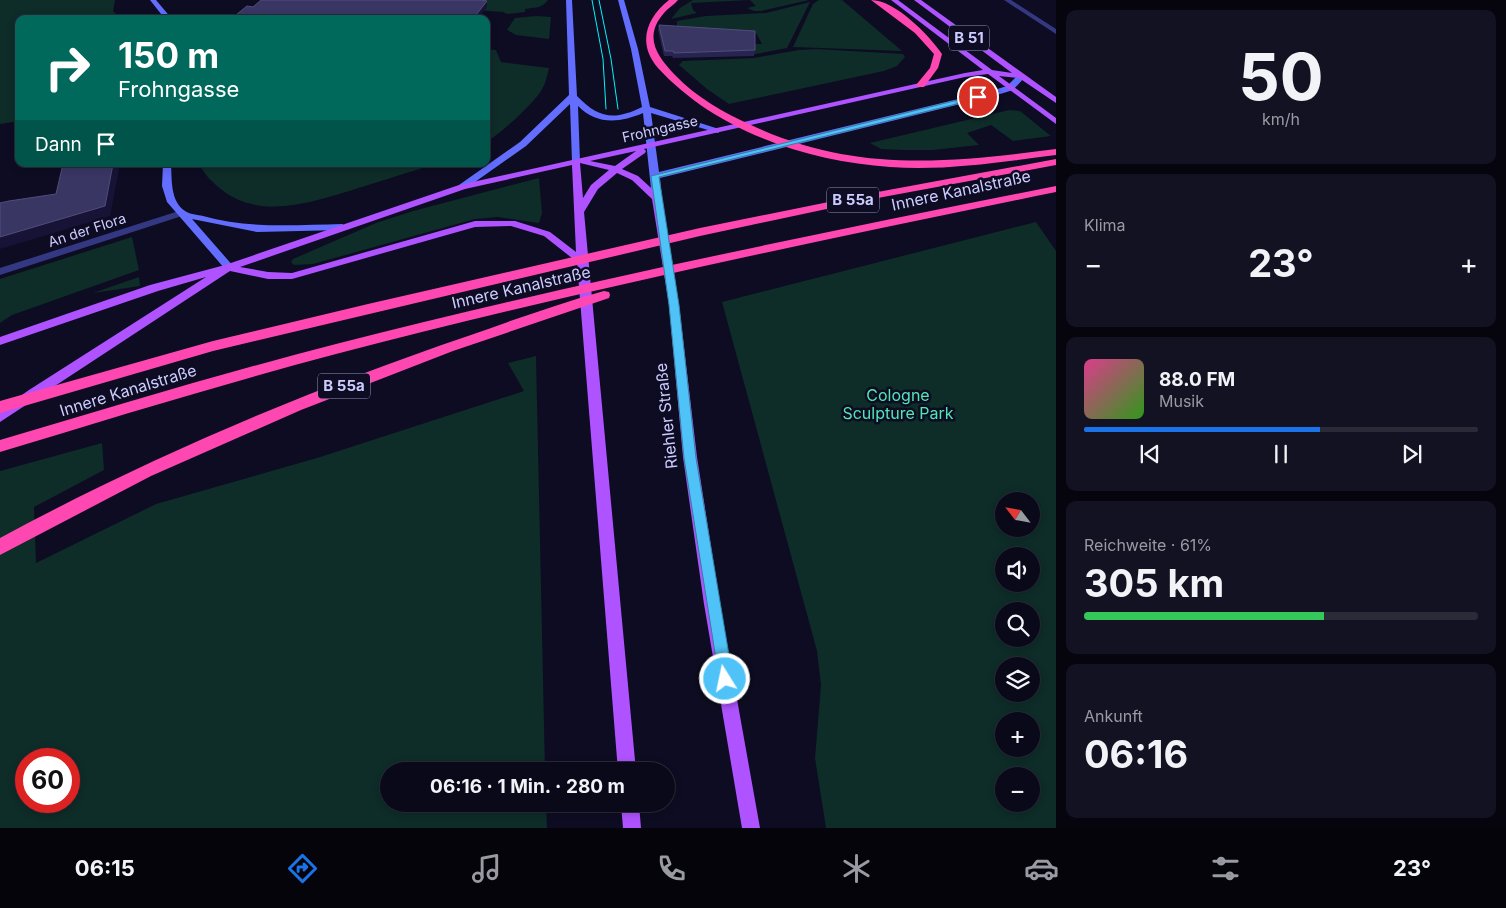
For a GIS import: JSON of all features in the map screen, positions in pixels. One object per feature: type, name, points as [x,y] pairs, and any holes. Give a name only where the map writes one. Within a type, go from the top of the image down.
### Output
[{"type":"highway","points":[[674,0],[660,12],[650,27],[649,39],[655,58],[691,96],[718,114],[779,140],[834,155],[888,164],[963,164],[1056,152]]},
{"type":"highway","points":[[875,0],[914,28],[931,43],[938,54],[938,61],[921,85]]},
{"type":"highway","name":"Innere Kanalstraße","points":[[0,406],[213,346],[700,232],[1006,170],[1056,162]]},
{"type":"highway","name":"Innere Kanalstraße","points":[[0,446],[221,380],[382,338],[703,262],[1056,189]]},
{"type":"highway","name":"B 55a","points":[[0,548],[47,520],[140,472],[327,392],[468,339],[703,262]]},
{"type":"main road","points":[[153,0],[166,15]]},
{"type":"main road","points":[[569,0],[582,261],[626,762]]},
{"type":"main road","name":"Riehler Straße","points":[[621,0],[630,29],[646,108],[657,198],[674,305],[690,458],[712,604],[751,828]]},
{"type":"main road","name":"B 51","points":[[894,0],[1056,122]]},
{"type":"main road","name":"B 51","points":[[917,0],[1056,101]]},
{"type":"main road","name":"Frohngasse","points":[[229,267],[462,187],[651,146],[964,74],[988,72],[1022,76]]},
{"type":"main road","points":[[655,176],[1010,88],[1022,76]]},
{"type":"main road","points":[[573,96],[590,113],[607,118],[632,116],[646,108],[718,130]]},
{"type":"main road","points":[[462,187],[523,144],[573,96]]},
{"type":"main road","points":[[580,212],[594,187],[616,169],[651,146]]},
{"type":"main road","points":[[576,162],[616,169],[635,178],[657,198]]},
{"type":"main road","points":[[167,167],[168,194],[172,202],[229,267]]},
{"type":"main road","points":[[182,213],[209,221],[257,229],[342,227]]},
{"type":"main road","points":[[0,340],[154,288],[229,267],[258,275],[292,276],[475,224],[512,223],[547,234],[582,261]]},
{"type":"main road","points":[[0,417],[99,350],[229,267]]},
{"type":"main road","points":[[631,812],[632,828]]},
{"type":"street","points":[[1007,0],[1056,32]]},
{"type":"street","name":"An der Flora","points":[[0,272],[182,213]]},
{"type":"green space","points":[[0,0],[115,0],[113,11],[117,15],[15,15],[15,122],[0,124]]},
{"type":"green space","points":[[339,0],[548,0],[535,8],[525,9],[525,12],[507,14],[503,12]]},
{"type":"green space","points":[[693,0],[750,0],[691,3],[693,10],[697,13],[671,19],[680,8]]},
{"type":"green space","points":[[750,0],[809,0],[754,11],[747,8],[756,6]]},
{"type":"green space","points":[[819,0],[842,0],[902,51],[793,47],[813,4]]},
{"type":"green space","points":[[810,2],[787,48],[745,56],[739,44],[762,44],[756,33],[677,31],[677,21],[706,16],[766,13]]},
{"type":"green space","points":[[551,17],[549,39],[516,35],[507,30],[515,18]]},
{"type":"green space","points":[[490,49],[496,50],[501,62],[549,68],[547,78],[539,94],[522,113],[490,139]]},
{"type":"green space","points":[[816,49],[903,54],[905,57],[897,66],[884,71],[729,104],[707,89],[679,65],[683,61],[754,58]]},
{"type":"green space","points":[[1009,110],[1020,111],[1051,136],[1013,141],[991,125],[967,133],[979,145],[933,150],[903,150],[881,149],[870,143]]},
{"type":"green space","points":[[201,167],[425,167],[309,202],[273,207],[255,205],[238,200],[222,190],[206,175]]},
{"type":"green space","points":[[539,178],[542,213],[539,223],[498,217],[475,219],[313,264],[294,265],[291,262],[293,259],[376,223],[413,211]]},
{"type":"green space","name":"Cologne Sculpture Park","points":[[1036,222],[1056,251],[1056,828],[826,828],[815,758],[821,685],[817,651],[722,302]]},
{"type":"green space","points":[[132,237],[139,270],[12,315],[0,323],[0,279]]},
{"type":"green space","points":[[139,277],[140,286],[93,293]]},
{"type":"green space","points":[[536,356],[545,762],[380,762],[380,812],[546,812],[547,828],[0,828],[0,471],[102,443],[104,470],[34,507],[36,563],[156,504],[317,458],[524,391],[508,363]]},
{"type":"building","points":[[261,0],[487,1],[476,15],[236,15],[247,6],[253,7]]},
{"type":"building","points":[[659,25],[755,31],[755,50],[674,53],[673,51],[665,51]]},
{"type":"building","points":[[62,167],[112,167],[105,206],[0,237],[0,203],[56,194]]},
{"type":"tram line","points":[[592,0],[603,59],[606,109]]},
{"type":"tram line","points":[[599,0],[611,59],[618,109]]},
{"type":"route","points":[[725,679],[690,458],[674,305],[655,176],[978,97]]}]
